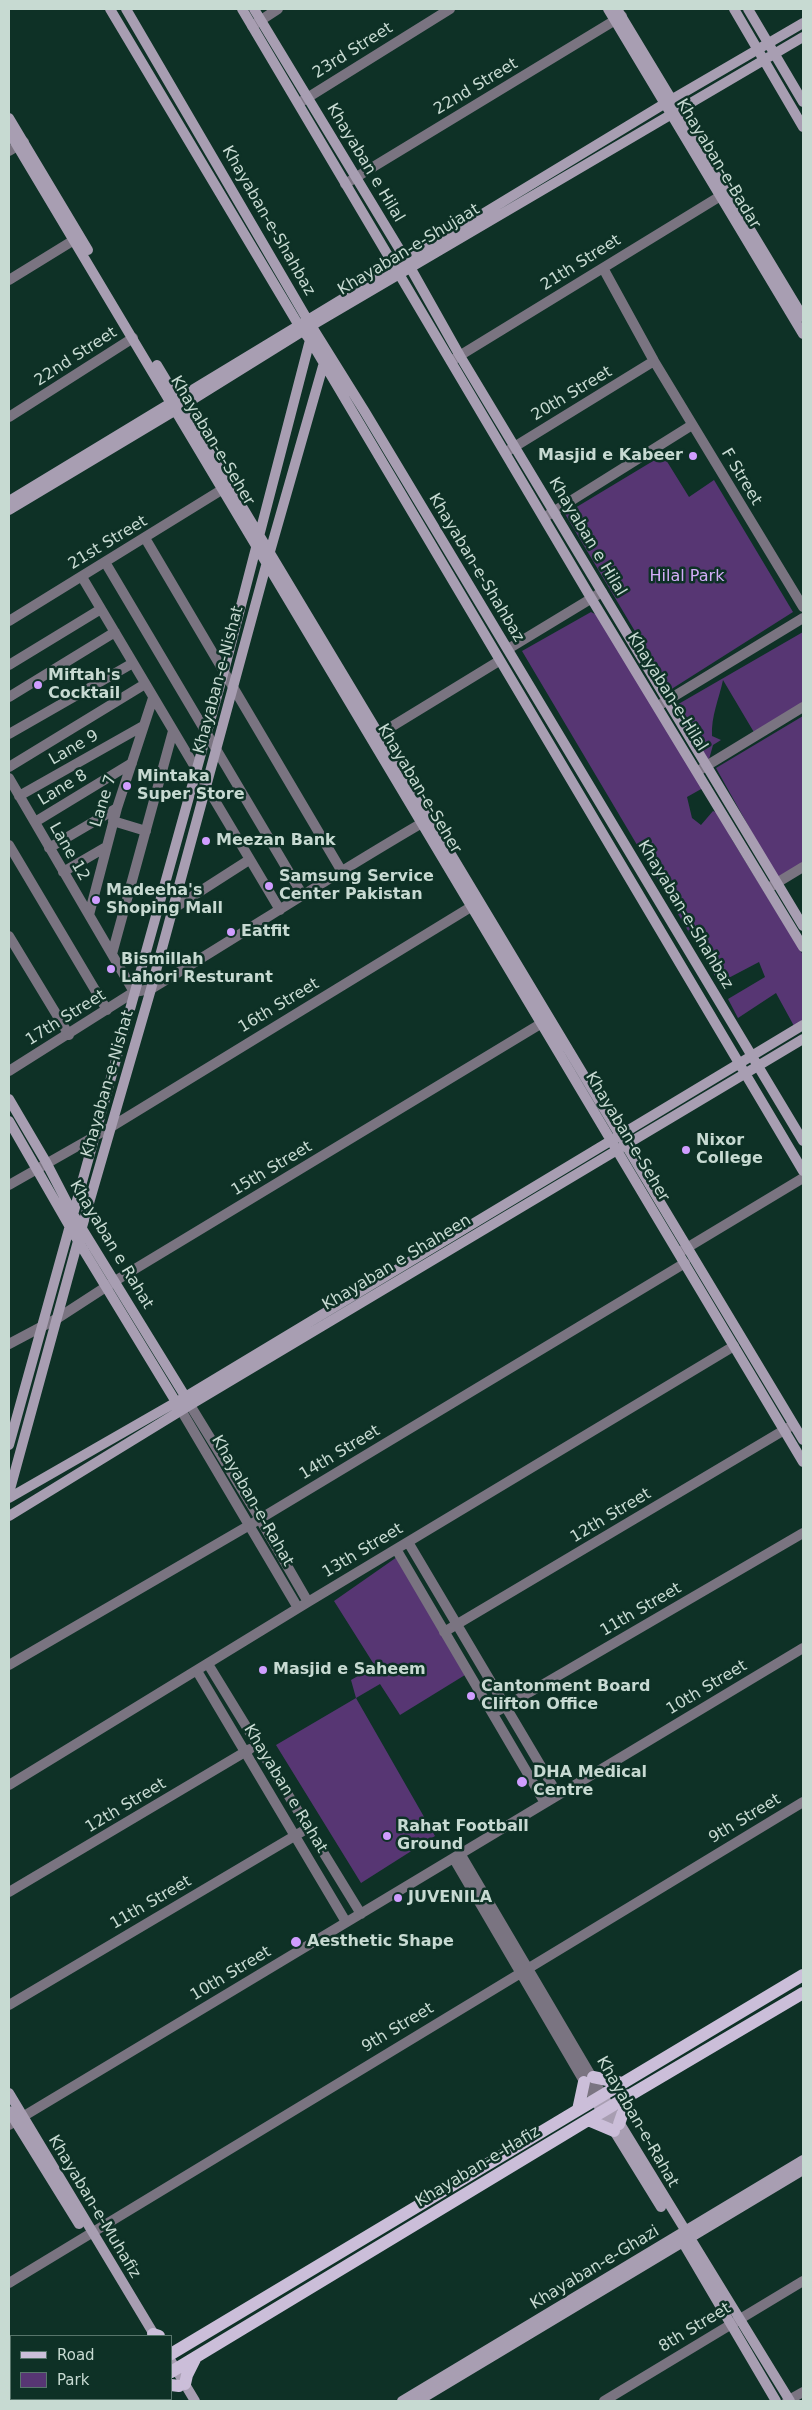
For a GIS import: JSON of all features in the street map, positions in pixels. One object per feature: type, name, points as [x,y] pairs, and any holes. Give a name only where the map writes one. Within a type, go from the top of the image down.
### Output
[{"type":"main road","name":"Khayaban-e-Hafiz","points":[[172,2369],[195,2358],[588,2120],[622,2083],[803,1975]]},
{"type":"main road","name":"Khayaban-e-Hafiz","points":[[172,2353],[578,2110],[629,2095],[803,1992]]},
{"type":"main road","points":[[578,2110],[588,2079],[622,2083]]},
{"type":"main road","points":[[588,2120],[616,2128],[629,2095]]},
{"type":"main road","points":[[172,2342],[190,2343]]},
{"type":"main road","points":[[178,2385],[187,2375],[195,2358]]},
{"type":"street","name":"Khayaban-e-Shahbaz","points":[[110,9],[508,649],[803,1141]]},
{"type":"street","name":"Khayaban-e-Shahbaz","points":[[126,9],[305,325],[323,366],[803,1171]]},
{"type":"street","name":"Khayaban e Hilal","points":[[242,9],[257,23],[308,98],[408,263],[455,358],[506,452]]},
{"type":"street","name":"Khayaban e Hilal","points":[[254,9],[257,23],[299,103],[345,184],[455,358],[516,446],[549,514],[602,592],[667,700],[702,768],[803,926]]},
{"type":"street","points":[[257,23],[278,9]]},
{"type":"street","name":"23rd Street","points":[[299,103],[450,9]]},
{"type":"street","name":"Khayaban-e-Badar","points":[[608,9],[618,15],[724,194],[803,317]]},
{"type":"street","points":[[734,9],[803,127]]},
{"type":"street","points":[[748,9],[803,102]]},
{"type":"street","name":"22nd Street","points":[[345,184],[618,15]]},
{"type":"street","name":"Khayaban-e-Shujaat","points":[[177,404],[398,269],[671,107],[758,49],[803,23]]},
{"type":"street","name":"Khayaban-e-Shujaat","points":[[671,107],[764,60],[803,37]]},
{"type":"street","name":"Khayaban-e-Seher","points":[[9,118],[17,147],[259,534],[268,557],[618,1142],[683,1250],[803,1440]]},
{"type":"street","name":"Khayaban-e-Seher","points":[[9,132],[133,338],[177,404],[223,489],[256,544],[268,557]]},
{"type":"street","name":"Khayaban-e-Badar","points":[[724,194],[803,334]]},
{"type":"street","name":"21th Street","points":[[455,358],[724,194]]},
{"type":"street","points":[[9,280],[74,240]]},
{"type":"street","name":"F Street","points":[[603,268],[654,362],[803,607]]},
{"type":"street","name":"22nd Street","points":[[9,416],[133,338]]},
{"type":"street","name":"Khayaban-e-Nishat","points":[[9,1445],[224,671],[310,340]]},
{"type":"street","name":"20th Street","points":[[506,452],[654,362]]},
{"type":"street","name":"Khayaban-e-Nishat","points":[[9,1494],[78,1241],[151,989],[268,557],[323,366]]},
{"type":"street","points":[[9,501],[177,404]]},
{"type":"street","points":[[9,510],[177,404]]},
{"type":"street","points":[[549,514],[692,425]]},
{"type":"street","name":"Khayaban-e-Hilal","points":[[506,452],[549,514],[591,598],[658,706],[702,768],[803,947]]},
{"type":"street","name":"21st Street","points":[[9,621],[223,489]]},
{"type":"street","points":[[145,538],[341,870]]},
{"type":"street","points":[[105,562],[302,894]]},
{"type":"street","points":[[82,576],[280,910]]},
{"type":"street","points":[[508,649],[602,592]]},
{"type":"street","points":[[9,665],[101,608]]},
{"type":"street","points":[[658,706],[803,618]]},
{"type":"street","points":[[9,697],[115,632]]},
{"type":"street","points":[[375,736],[499,661]]},
{"type":"street","points":[[9,734],[133,663]]},
{"type":"street","points":[[9,767],[145,684]]},
{"type":"street","name":"Lane 7","points":[[89,914],[117,808],[153,698]]},
{"type":"street","points":[[702,768],[803,708]]},
{"type":"street","name":"Lane 9","points":[[19,796],[143,726]]},
{"type":"street","points":[[112,954],[173,731]]},
{"type":"street","name":"Khayaban-e-Seher","points":[[375,736],[422,823],[476,904]]},
{"type":"street","name":"Lane 8","points":[[35,822],[132,763]]},
{"type":"street","name":"Lane 12","points":[[9,778],[134,992]]},
{"type":"street","points":[[49,848],[117,808]]},
{"type":"street","points":[[113,822],[146,831]]},
{"type":"street","name":"17th Street","points":[[9,1071],[69,1035],[134,992],[151,989],[280,910],[341,870],[422,823]]},
{"type":"street","points":[[9,845],[108,1010]]},
{"type":"street","points":[[63,872],[106,847]]},
{"type":"street","points":[[171,910],[249,860]]},
{"type":"street","points":[[768,888],[803,867]]},
{"type":"street","name":"16th Street","points":[[37,1168],[111,1127],[476,904]]},
{"type":"street","points":[[9,936],[69,1035]]},
{"type":"street","name":"15th Street","points":[[9,1344],[58,1318],[110,1284],[546,1021]]},
{"type":"street","name":"Khayaban e Shaheen","points":[[9,1516],[183,1403],[618,1142],[738,1062],[803,1025]]},
{"type":"street","name":"Khayaban e Shaheen","points":[[618,1142],[745,1074],[803,1039]]},
{"type":"street","name":"Khayaban e Rahat","points":[[9,1099],[46,1162],[110,1284],[183,1403]]},
{"type":"street","name":"Khayaban e Rahat","points":[[9,1121],[78,1241],[110,1284]]},
{"type":"street","points":[[9,1185],[37,1168]]},
{"type":"street","points":[[683,1250],[803,1178]]},
{"type":"street","name":"Khayaban-e-Seher","points":[[683,1250],[685,1263],[803,1462]]},
{"type":"street","name":"14th Street","points":[[9,1665],[260,1519],[685,1263]]},
{"type":"street","name":"13th Street","points":[[9,1785],[298,1608],[734,1346]]},
{"type":"street","name":"Khayaban e Shaheen","points":[[9,1498],[183,1403]]},
{"type":"street","name":"Khayaban-e-Rahat","points":[[183,1403],[260,1519],[308,1602]]},
{"type":"street","name":"Khayaban-e-Rahat","points":[[183,1403],[248,1526],[298,1608]]},
{"type":"street","name":"12th Street","points":[[444,1632],[794,1424]]},
{"type":"street","name":"11th Street","points":[[494,1713],[803,1533]]},
{"type":"street","points":[[408,1542],[558,1795]]},
{"type":"street","points":[[396,1549],[494,1713],[545,1803]]},
{"type":"street","name":"10th Street","points":[[15,2121],[458,1857],[803,1648]]},
{"type":"street","points":[[208,1664],[361,1914]]},
{"type":"street","name":"Khayaban e Rahat","points":[[197,1671],[346,1922]]},
{"type":"street","name":"12th Street","points":[[9,1892],[257,1745]]},
{"type":"street","name":"9th Street","points":[[9,2283],[523,1969],[803,1802]]},
{"type":"street","name":"11th Street","points":[[9,2005],[308,1828]]},
{"type":"street","name":"Khayaban-e-Rahat","points":[[458,1857],[616,2128],[684,2237],[740,2318],[789,2401]]},
{"type":"street","name":"Khayaban-e-Muhafiz","points":[[9,2093],[15,2121]]},
{"type":"street","name":"Khayaban-e-Muhafiz","points":[[9,2110],[152,2335]]},
{"type":"street","name":"Khayaban-e-Ghazi","points":[[418,2401],[684,2237],[803,2160]]},
{"type":"street","name":"Khayaban-e-Ghazi","points":[[402,2401],[803,2170]]},
{"type":"street","name":"Khayaban-e-Rahat","points":[[684,2237],[730,2324],[776,2401]]},
{"type":"street","name":"8th Street","points":[[604,2401],[803,2281]]},
{"type":"street","points":[[172,2369],[178,2385],[188,2401]]},
{"type":"street","points":[[178,2385],[195,2401]]},
{"type":"street","points":[[789,2401],[803,2392]]},
{"type":"green space","name":"Hilal Park","points":[[663,455],[689,497],[714,480],[793,612],[670,690],[565,514]]},
{"type":"green space","points":[[591,612],[597,615],[703,788],[687,797],[692,818],[701,825],[713,811],[721,814],[731,838],[803,955],[803,1022],[794,1026],[776,993],[738,1018],[728,999],[765,977],[759,962],[719,983],[522,651]]},
{"type":"green space","points":[[803,632],[803,704],[755,734],[723,680],[712,729],[712,736],[721,740],[713,745],[708,763],[675,706]]},
{"type":"green space","points":[[803,716],[803,864],[778,879],[716,768]]},
{"type":"green space","points":[[397,1557],[465,1675],[400,1715],[380,1684],[356,1698],[351,1680],[375,1666],[334,1601]]},
{"type":"green space","points":[[356,1698],[435,1836],[361,1883],[276,1745]]},
{"type":"place","name":"Masjid e Kabeer","points":[[693,456]]},
{"type":"place","name":"Miftah's Cocktail","points":[[38,685]]},
{"type":"place","name":"Mintaka Super Store","points":[[127,786]]},
{"type":"place","name":"Meezan Bank","points":[[206,841]]},
{"type":"place","name":"Samsung Service Center Pakistan","points":[[269,886]]},
{"type":"place","name":"Madeeha's Shoping Mall","points":[[96,900]]},
{"type":"place","name":"Eatfit","points":[[231,932]]},
{"type":"place","name":"Bismillah Lahori Resturant","points":[[111,969]]},
{"type":"place","name":"Nixor College","points":[[686,1150]]},
{"type":"place","name":"Masjid e Saheem","points":[[263,1670]]},
{"type":"place","name":"Cantonment Board Clifton Office","points":[[471,1696]]},
{"type":"place","name":"DHA Medical Centre","points":[[522,1782]]},
{"type":"place","name":"Rahat Football Ground","points":[[387,1836]]},
{"type":"place","name":"JUVENILA","points":[[398,1898]]},
{"type":"place","name":"Aesthetic Shape","points":[[296,1942]]}]
